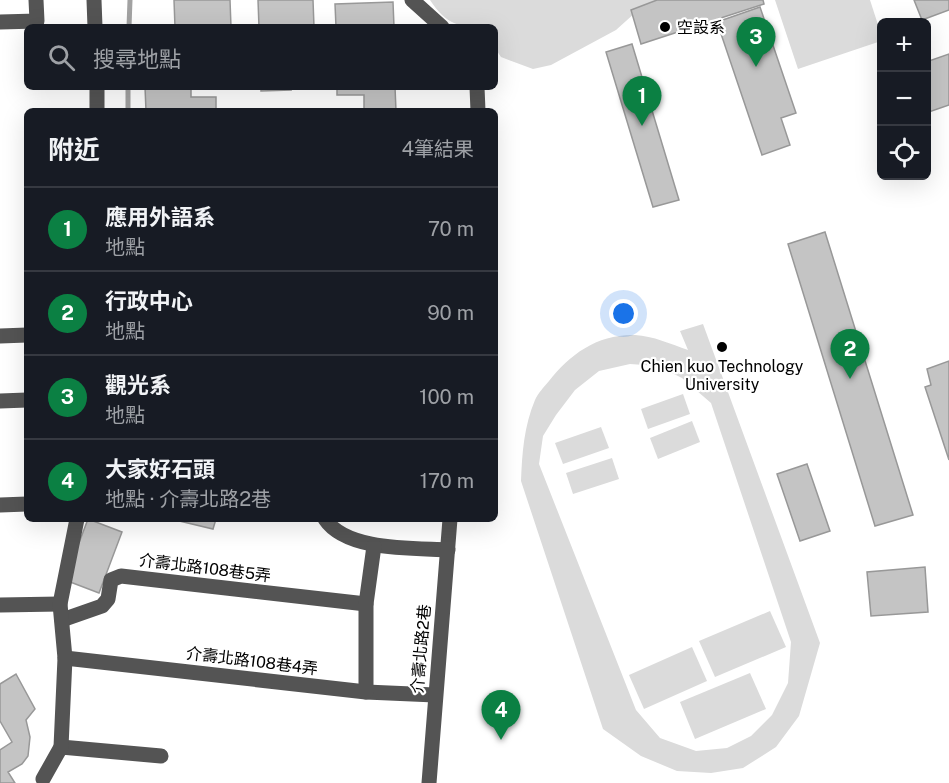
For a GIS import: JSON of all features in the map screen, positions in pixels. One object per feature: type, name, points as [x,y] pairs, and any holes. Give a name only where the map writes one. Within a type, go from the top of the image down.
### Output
[{"type":"street","points":[[0,22],[37,21],[36,0]]},
{"type":"street","points":[[94,0],[95,24]]},
{"type":"street","points":[[412,0],[439,24]]},
{"type":"street","points":[[97,90],[98,108]]},
{"type":"street","points":[[477,90],[478,108]]},
{"type":"street","points":[[0,336],[24,335]]},
{"type":"street","points":[[0,401],[24,400]]},
{"type":"street","points":[[0,505],[24,504]]},
{"type":"street","points":[[47,782],[61,747],[65,658],[60,604],[76,522]]},
{"type":"street","points":[[327,522],[331,529],[374,546],[448,550]]},
{"type":"street","name":"介壽北路2巷","points":[[429,783],[450,522]]},
{"type":"street","points":[[366,692],[366,604],[374,546]]},
{"type":"street","name":"介壽北路108巷5弄","points":[[62,620],[102,606],[108,599],[111,580],[122,576],[366,604]]},
{"type":"street","points":[[0,605],[60,604]]},
{"type":"street","name":"介壽北路108巷4弄","points":[[65,658],[366,692],[435,695]]},
{"type":"street","points":[[61,747],[161,756]]},
{"type":"shaded area","points":[[430,0],[657,0],[636,12],[616,30],[551,65],[533,69],[501,57],[498,52],[498,24],[458,24],[450,21]]},
{"type":"shaded area","points":[[775,0],[870,0],[877,22],[877,42],[798,69]]},
{"type":"shaded area","points":[[703,324],[820,643],[799,716],[776,747],[743,768],[711,773],[677,771],[641,756],[603,729],[521,481],[524,440],[535,400],[566,362],[597,342],[622,336],[648,337],[688,350],[680,331]],"holes":[[[630,364],[658,366],[682,378],[711,403],[791,642],[788,683],[772,715],[751,736],[727,748],[696,751],[660,738],[636,710],[539,464],[543,436],[575,390],[599,371]]]},
{"type":"shaded area","points":[[683,394],[690,414],[648,429],[641,409]]},
{"type":"shaded area","points":[[692,421],[700,442],[658,459],[650,438]]},
{"type":"shaded area","points":[[601,427],[609,448],[563,464],[555,443]]},
{"type":"shaded area","points":[[612,458],[619,479],[573,494],[566,473]]},
{"type":"shaded area","points":[[770,611],[786,647],[715,677],[699,641]]},
{"type":"shaded area","points":[[692,647],[707,681],[644,709],[629,675]]},
{"type":"shaded area","points":[[750,673],[766,709],[695,739],[680,702]]},
{"type":"building","points":[[174,0],[230,0],[231,24],[175,24]]},
{"type":"building","points":[[258,0],[313,0],[314,24],[259,24]]},
{"type":"building","name":"空設系","points":[[657,0],[763,0],[764,4],[641,44],[631,10]]},
{"type":"building","points":[[914,0],[949,0],[949,10],[921,18]]},
{"type":"building","points":[[393,2],[394,24],[336,24],[335,4]]},
{"type":"building","points":[[760,7],[796,113],[781,118],[790,145],[762,155],[717,22]]},
{"type":"building","points":[[632,44],[679,200],[653,207],[606,52]]},
{"type":"building","points":[[949,54],[949,105],[931,111],[931,72],[931,60]]},
{"type":"building","points":[[145,90],[191,90],[191,97],[216,97],[216,108],[146,108]]},
{"type":"building","points":[[337,90],[395,90],[396,108],[364,108],[364,95],[337,95]]},
{"type":"building","points":[[825,232],[913,515],[875,526],[788,244]]},
{"type":"building","points":[[949,361],[949,460],[925,387],[931,385],[927,369]]},
{"type":"building","points":[[807,464],[830,531],[800,541],[777,474]]},
{"type":"building","points":[[87,522],[96,522],[122,532],[99,593],[65,580]]},
{"type":"building","points":[[184,522],[215,522],[213,529]]},
{"type":"building","points":[[925,567],[928,612],[871,616],[867,572]]},
{"type":"building","points":[[16,674],[35,709],[26,720],[30,737],[28,756],[22,764],[8,772],[15,783],[0,783],[0,750],[12,742],[0,721],[0,684]]},
{"type":"waterway","points":[[129,24],[130,0]]},
{"type":"waterway","points":[[128,90],[128,108]]},
{"type":"place","name":"空設系","points":[[665,27]]},
{"type":"place","name":"觀光系","points":[[756,67]]},
{"type":"place","name":"應用外語系","points":[[642,126]]},
{"type":"place","name":"Chien kuo Technology University","points":[[722,347]]},
{"type":"place","name":"行政中心","points":[[850,379]]},
{"type":"place","name":"大家好石頭","points":[[501,740]]}]
